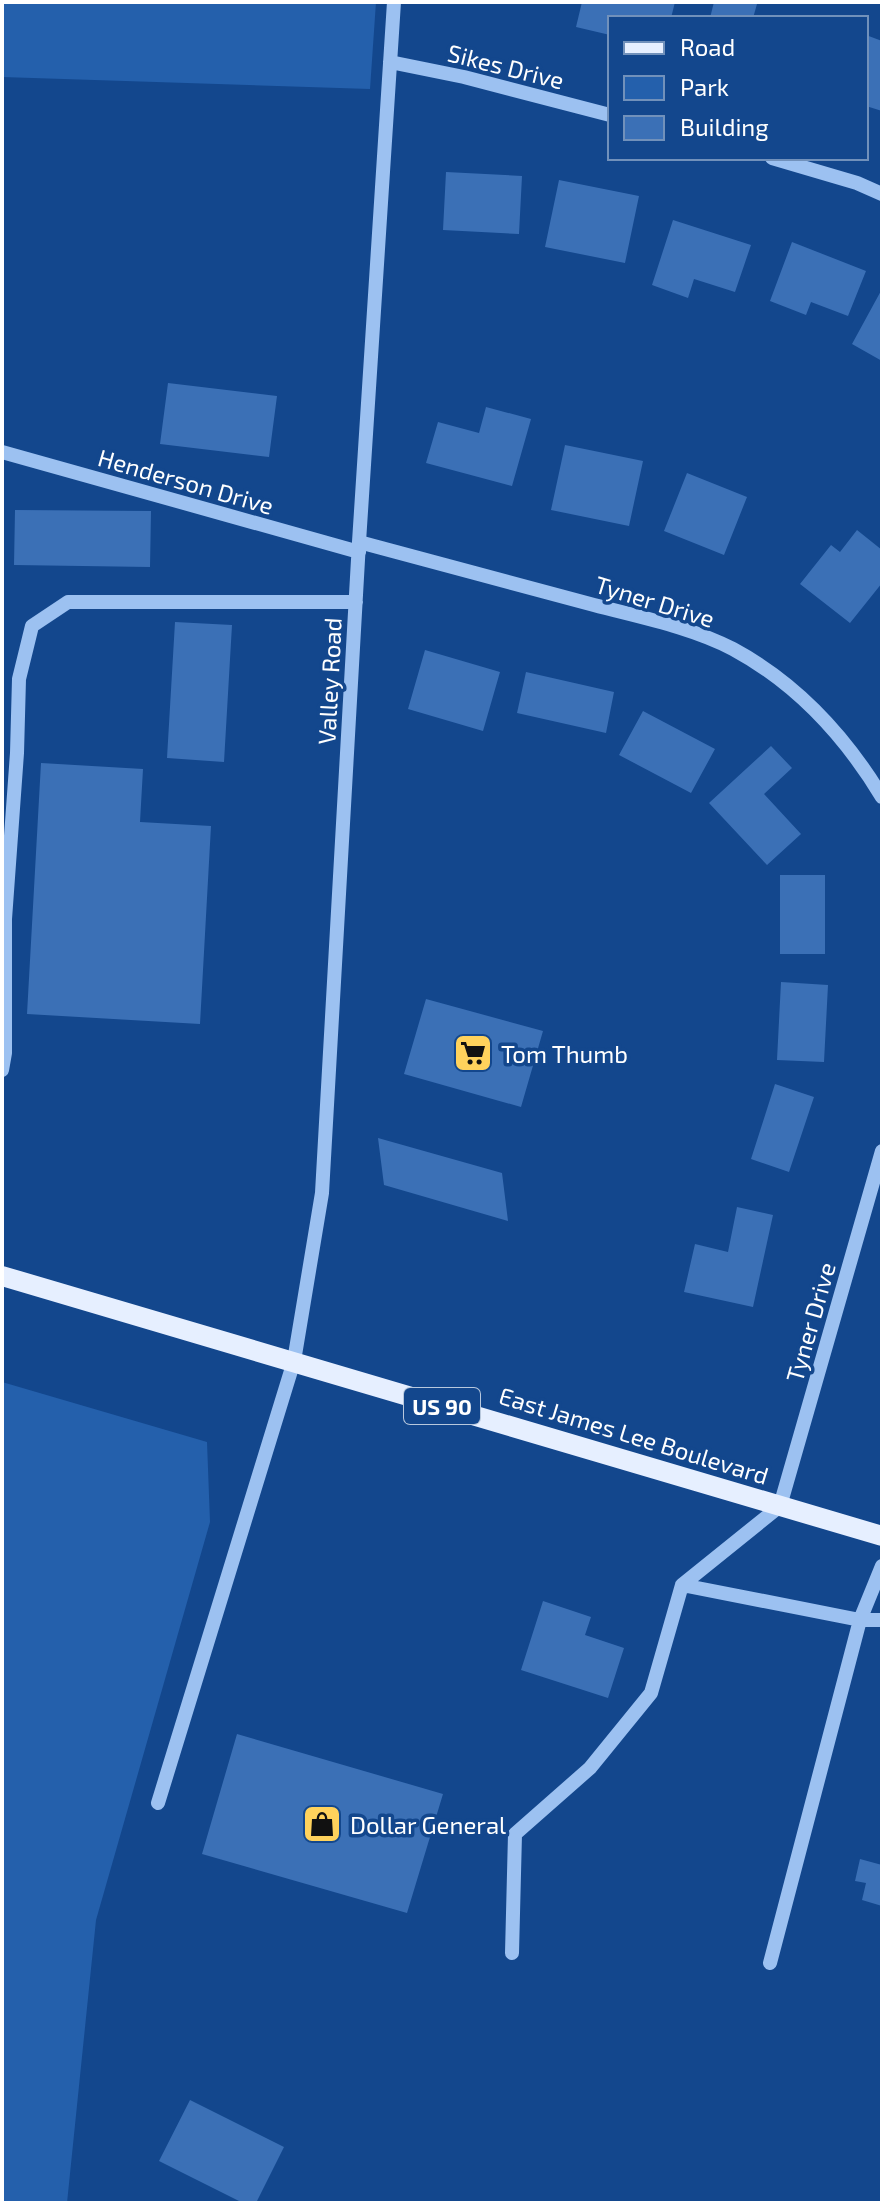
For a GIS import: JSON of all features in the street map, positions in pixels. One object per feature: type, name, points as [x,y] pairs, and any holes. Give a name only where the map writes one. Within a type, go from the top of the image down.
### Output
[{"type":"main road","name":"East James Lee Boulevard","points":[[2,1276],[882,1536]]},
{"type":"street","name":"Valley Road","points":[[158,1803],[294,1361],[322,1193],[394,2]]},
{"type":"street","name":"Sikes Drive","points":[[390,62],[464,77],[608,114]]},
{"type":"street","points":[[779,160],[857,183],[882,194]]},
{"type":"street","name":"Henderson Drive","points":[[2,452],[359,547]]},
{"type":"street","name":"Tyner Drive","points":[[359,547],[616,611],[706,637],[731,648],[760,666],[819,713],[860,761],[882,797]]},
{"type":"street","points":[[2,1070],[5,1053],[3,918],[17,753],[19,679],[32,626],[68,602],[356,602]]},
{"type":"street","name":"Tyner Drive","points":[[780,1506],[882,1151]]},
{"type":"street","points":[[512,1953],[515,1834],[590,1768],[651,1693],[682,1585],[780,1506]]},
{"type":"street","points":[[770,1963],[860,1620],[882,1566]]},
{"type":"street","points":[[682,1585],[860,1620],[882,1620]]},
{"type":"green space","points":[[2,2],[376,2],[370,89],[2,77]]},
{"type":"green space","points":[[2,1382],[207,1442],[210,1522],[96,1920],[67,2203],[2,2203]]},
{"type":"building","points":[[582,2],[675,2],[672,16],[608,16],[608,35],[576,27]]},
{"type":"building","points":[[714,2],[757,4],[754,16],[710,16]]},
{"type":"building","points":[[868,36],[882,41],[882,111],[868,107]]},
{"type":"building","points":[[446,172],[522,176],[519,234],[443,230]]},
{"type":"building","points":[[559,180],[639,196],[625,263],[545,247]]},
{"type":"building","points":[[673,220],[751,245],[735,292],[694,279],[688,298],[652,285]]},
{"type":"building","points":[[792,242],[866,271],[848,316],[811,302],[806,315],[770,301]]},
{"type":"building","points":[[882,289],[882,361],[852,344]]},
{"type":"building","points":[[168,383],[277,396],[269,457],[160,444]]},
{"type":"building","points":[[486,407],[531,419],[512,486],[426,463],[438,422],[479,433]]},
{"type":"building","points":[[565,445],[643,461],[629,526],[551,510]]},
{"type":"building","points":[[687,473],[747,497],[724,555],[664,531]]},
{"type":"building","points":[[15,510],[151,511],[150,567],[14,565]]},
{"type":"building","points":[[857,530],[882,550],[882,583],[850,623],[800,584],[831,545],[840,552]]},
{"type":"building","points":[[175,622],[232,625],[224,762],[167,758]]},
{"type":"building","points":[[425,650],[500,672],[483,731],[408,709]]},
{"type":"building","points":[[526,672],[614,692],[606,733],[517,713]]},
{"type":"building","points":[[643,711],[715,749],[691,793],[619,755]]},
{"type":"building","points":[[771,746],[792,768],[764,794],[801,834],[767,865],[709,803]]},
{"type":"building","points":[[41,763],[143,769],[140,822],[211,826],[200,1024],[27,1014]]},
{"type":"building","points":[[780,875],[825,875],[825,954],[780,954]]},
{"type":"building","points":[[781,982],[828,985],[824,1062],[777,1060]]},
{"type":"building","name":"Tom Thumb","points":[[426,999],[543,1031],[521,1107],[404,1074]]},
{"type":"building","points":[[775,1084],[814,1097],[789,1172],[751,1159]]},
{"type":"building","points":[[378,1138],[502,1173],[508,1221],[384,1185]]},
{"type":"building","points":[[737,1207],[773,1215],[753,1307],[684,1292],[695,1244],[728,1252]]},
{"type":"building","points":[[543,1601],[591,1617],[585,1635],[624,1648],[608,1698],[521,1670]]},
{"type":"building","name":"Dollar General","points":[[237,1734],[443,1794],[407,1913],[202,1854]]},
{"type":"building","points":[[860,1859],[882,1865],[882,1906],[862,1900],[866,1883],[855,1881]]},
{"type":"building","points":[[190,2100],[284,2147],[256,2203],[243,2203],[159,2161]]},
{"type":"place","name":"Tom Thumb","points":[[473,1053]]},
{"type":"place","name":"Dollar General","points":[[322,1824]]}]
